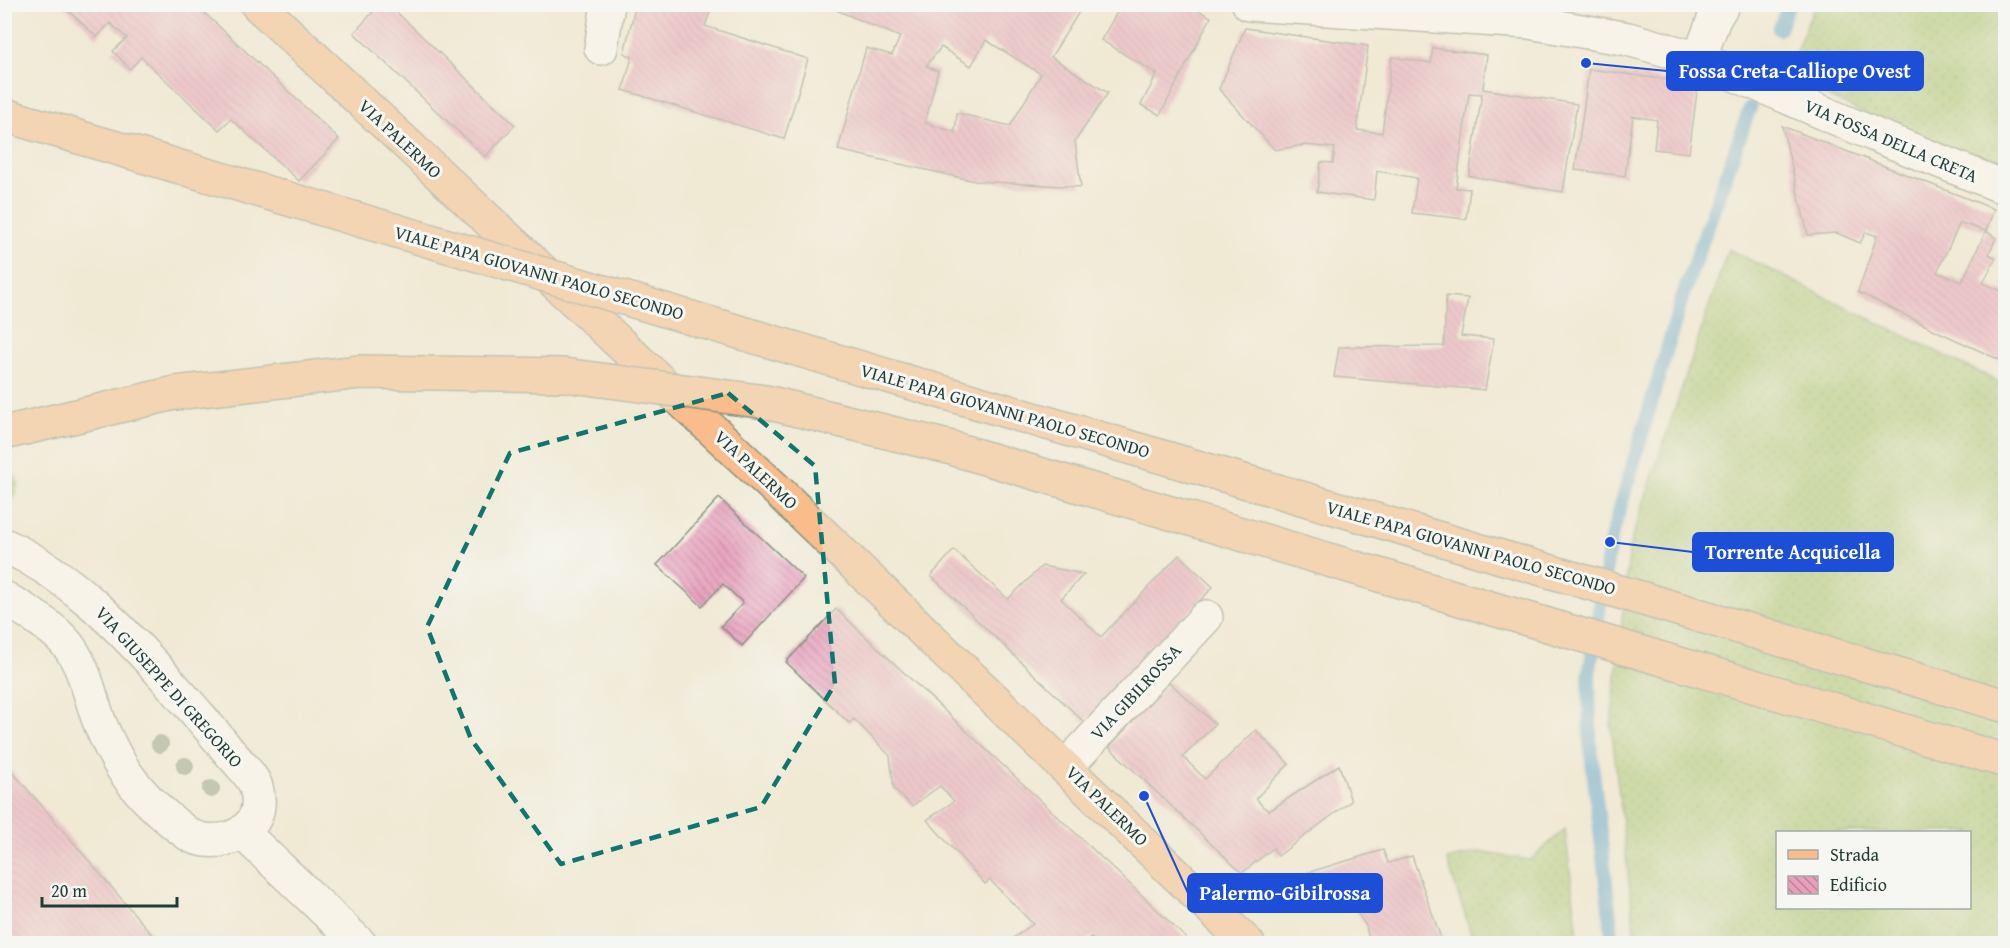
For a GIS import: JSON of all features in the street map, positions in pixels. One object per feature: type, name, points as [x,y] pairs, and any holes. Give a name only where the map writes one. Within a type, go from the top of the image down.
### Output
[{"type":"main road","name":"VIA PALERMO","points":[[256,4],[771,484],[1248,944]]},
{"type":"main road","name":"VIALE PAPA GIOVANNI PAOLO SECONDO","points":[[4,115],[2006,706]]},
{"type":"main road","points":[[4,434],[175,393],[360,372],[564,375],[766,402],[948,447],[2006,760]]},
{"type":"street","points":[[601,48],[608,4]]},
{"type":"street","name":"VIA FOSSA DELLA CRETA","points":[[1249,4],[1529,22],[1628,39],[1699,58],[1875,135],[2006,188]]},
{"type":"street","points":[[1699,58],[1714,19],[1723,4]]},
{"type":"street","name":"VIA GIUSEPPE DI GREGORIO","points":[[4,545],[34,559],[77,589],[120,627],[212,730],[256,786],[258,807],[255,820],[243,833]]},
{"type":"street","points":[[4,598],[52,630],[71,649],[83,672],[99,720],[118,761],[146,799],[167,819],[193,838],[213,841],[231,839],[243,833],[360,944]]},
{"type":"street","name":"VIA GIBILROSSA","points":[[1066,767],[1206,617]]},
{"type":"highlighted area","points":[[728,393],[815,466],[835,684],[761,807],[561,864],[471,739],[427,627],[510,453]]},
{"type":"green space","points":[[1815,5],[2005,5],[2005,168],[1894,128],[1788,77]]},
{"type":"green space","points":[[1728,249],[2005,385],[2005,943],[1636,944],[1611,725],[1630,544]]},
{"type":"green space","points":[[11,467],[18,484],[5,515],[5,469]]},
{"type":"green space","points":[[1565,829],[1579,943],[1474,943],[1447,860],[1479,852],[1530,860]]},
{"type":"building","points":[[61,4],[195,4],[339,139],[299,181],[231,119],[219,130],[141,57],[130,69],[113,51],[127,38],[110,23],[97,37]]},
{"type":"building","points":[[380,4],[388,4],[515,125],[485,157],[354,33]]},
{"type":"building","points":[[636,4],[713,4],[705,26],[808,59],[784,139],[623,90],[632,57],[624,53]]},
{"type":"building","points":[[822,4],[1084,4],[1051,57],[1108,93],[1075,141],[1081,187],[975,181],[838,150],[866,48],[892,55],[900,37]],"holes":[[[986,40],[1041,74],[1010,126],[957,113],[955,132],[925,123],[938,71],[926,66],[941,47],[971,66]]]},
{"type":"building","points":[[1122,4],[1186,4],[1211,17],[1160,115],[1141,105],[1157,74],[1101,40]]},
{"type":"building","points":[[1245,28],[1368,46],[1357,130],[1382,133],[1392,57],[1431,63],[1433,48],[1487,55],[1483,89],[1577,104],[1563,192],[1469,176],[1482,94],[1469,93],[1456,188],[1470,189],[1466,219],[1412,213],[1417,178],[1377,171],[1374,200],[1317,192],[1321,162],[1333,163],[1335,148],[1305,145],[1275,150],[1219,89]]},
{"type":"building","points":[[1589,69],[1698,84],[1689,153],[1654,149],[1657,120],[1633,116],[1625,176],[1575,170]]},
{"type":"building","points":[[1782,126],[1994,209],[1986,231],[1996,238],[1989,254],[1996,258],[1983,283],[2006,293],[2006,379],[1999,375],[2004,362],[1858,292],[1877,236],[1866,232],[1860,243],[1837,233],[1808,235]],"holes":[[[1960,223],[1986,231],[1962,282],[1937,272]]]},
{"type":"building","points":[[1446,296],[1468,298],[1461,336],[1494,339],[1485,390],[1334,377],[1339,347],[1444,346]]},
{"type":"building","points":[[719,498],[804,578],[742,646],[721,626],[743,603],[723,584],[702,606],[657,565]]},
{"type":"building","points":[[954,550],[1008,599],[1042,566],[1084,574],[1061,599],[1101,637],[1179,555],[1213,587],[1084,722],[931,576]]},
{"type":"building","points":[[836,609],[1149,902],[1189,941],[1189,944],[1096,944],[1091,937],[1082,944],[1011,944],[1009,941],[1033,924],[990,880],[985,884],[927,820],[954,801],[940,786],[912,806],[894,789],[890,756],[854,719],[849,723],[786,662]]},
{"type":"building","points":[[1169,682],[1215,724],[1183,757],[1205,779],[1256,730],[1289,764],[1256,798],[1262,806],[1269,811],[1339,765],[1351,801],[1278,856],[1273,848],[1242,873],[1109,747]]},
{"type":"building","points":[[4,762],[160,944],[16,944],[4,931]]},
{"type":"building","points":[[1383,850],[1388,863],[1412,856],[1443,944],[1370,944],[1366,926],[1347,897],[1320,885],[1298,885],[1296,876]]},
{"type":"waterway","points":[[1779,29],[1789,4]]},
{"type":"waterway","points":[[1613,944],[1590,744],[1589,675],[1610,542],[1682,298],[1750,108]]},
{"type":"place","name":"Fossa Creta-Calliope Ovest","points":[[1586,63]]},
{"type":"place","name":"Torrente Acquicella","points":[[1610,542]]},
{"type":"place","name":"Palermo-Gibilrossa","points":[[1144,796]]}]
